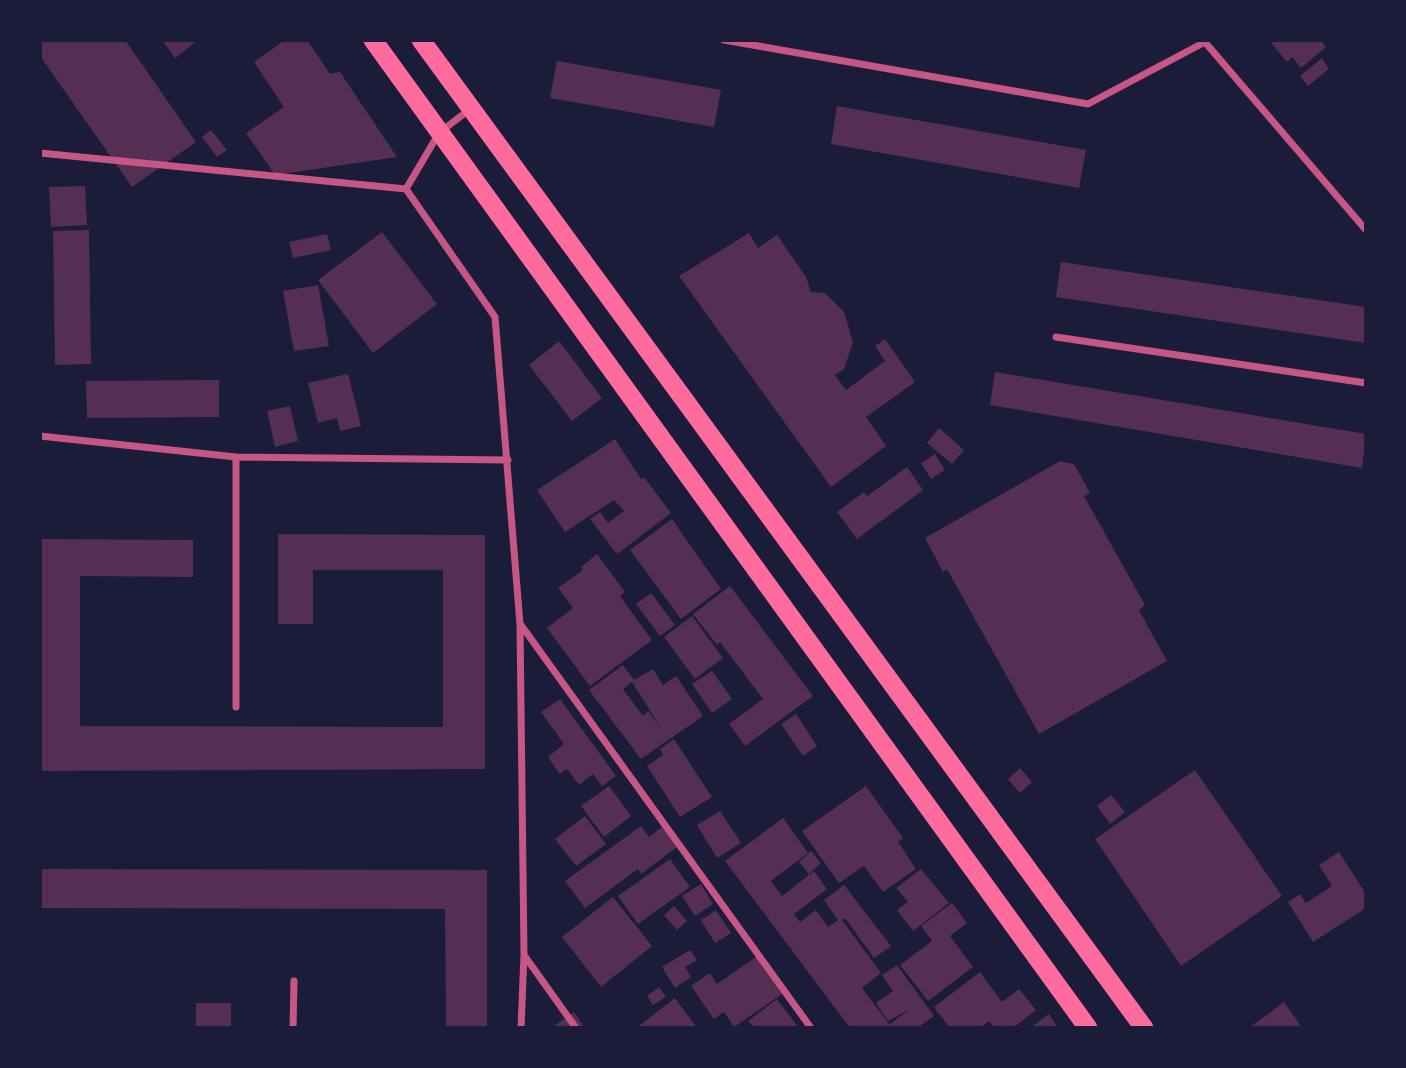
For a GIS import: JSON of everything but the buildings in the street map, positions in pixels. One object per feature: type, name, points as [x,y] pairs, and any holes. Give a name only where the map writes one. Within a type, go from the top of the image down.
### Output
[{"type":"highway","points":[[373,40],[1088,1028]]},
{"type":"highway","points":[[421,40],[1144,1028]]},
{"type":"street","points":[[724,40],[1088,104],[1204,41],[1366,230]]},
{"type":"street","points":[[406,189],[439,133],[471,108]]},
{"type":"street","points":[[40,153],[406,189],[495,317],[520,624],[524,956],[521,1028]]},
{"type":"street","points":[[1056,337],[1366,383]]},
{"type":"street","points":[[40,436],[236,457],[508,460]]},
{"type":"street","points":[[236,457],[236,706]]},
{"type":"street","points":[[520,624],[811,1028]]},
{"type":"street","points":[[524,956],[576,1028]]},
{"type":"street","points":[[293,1028],[294,981]]}]
